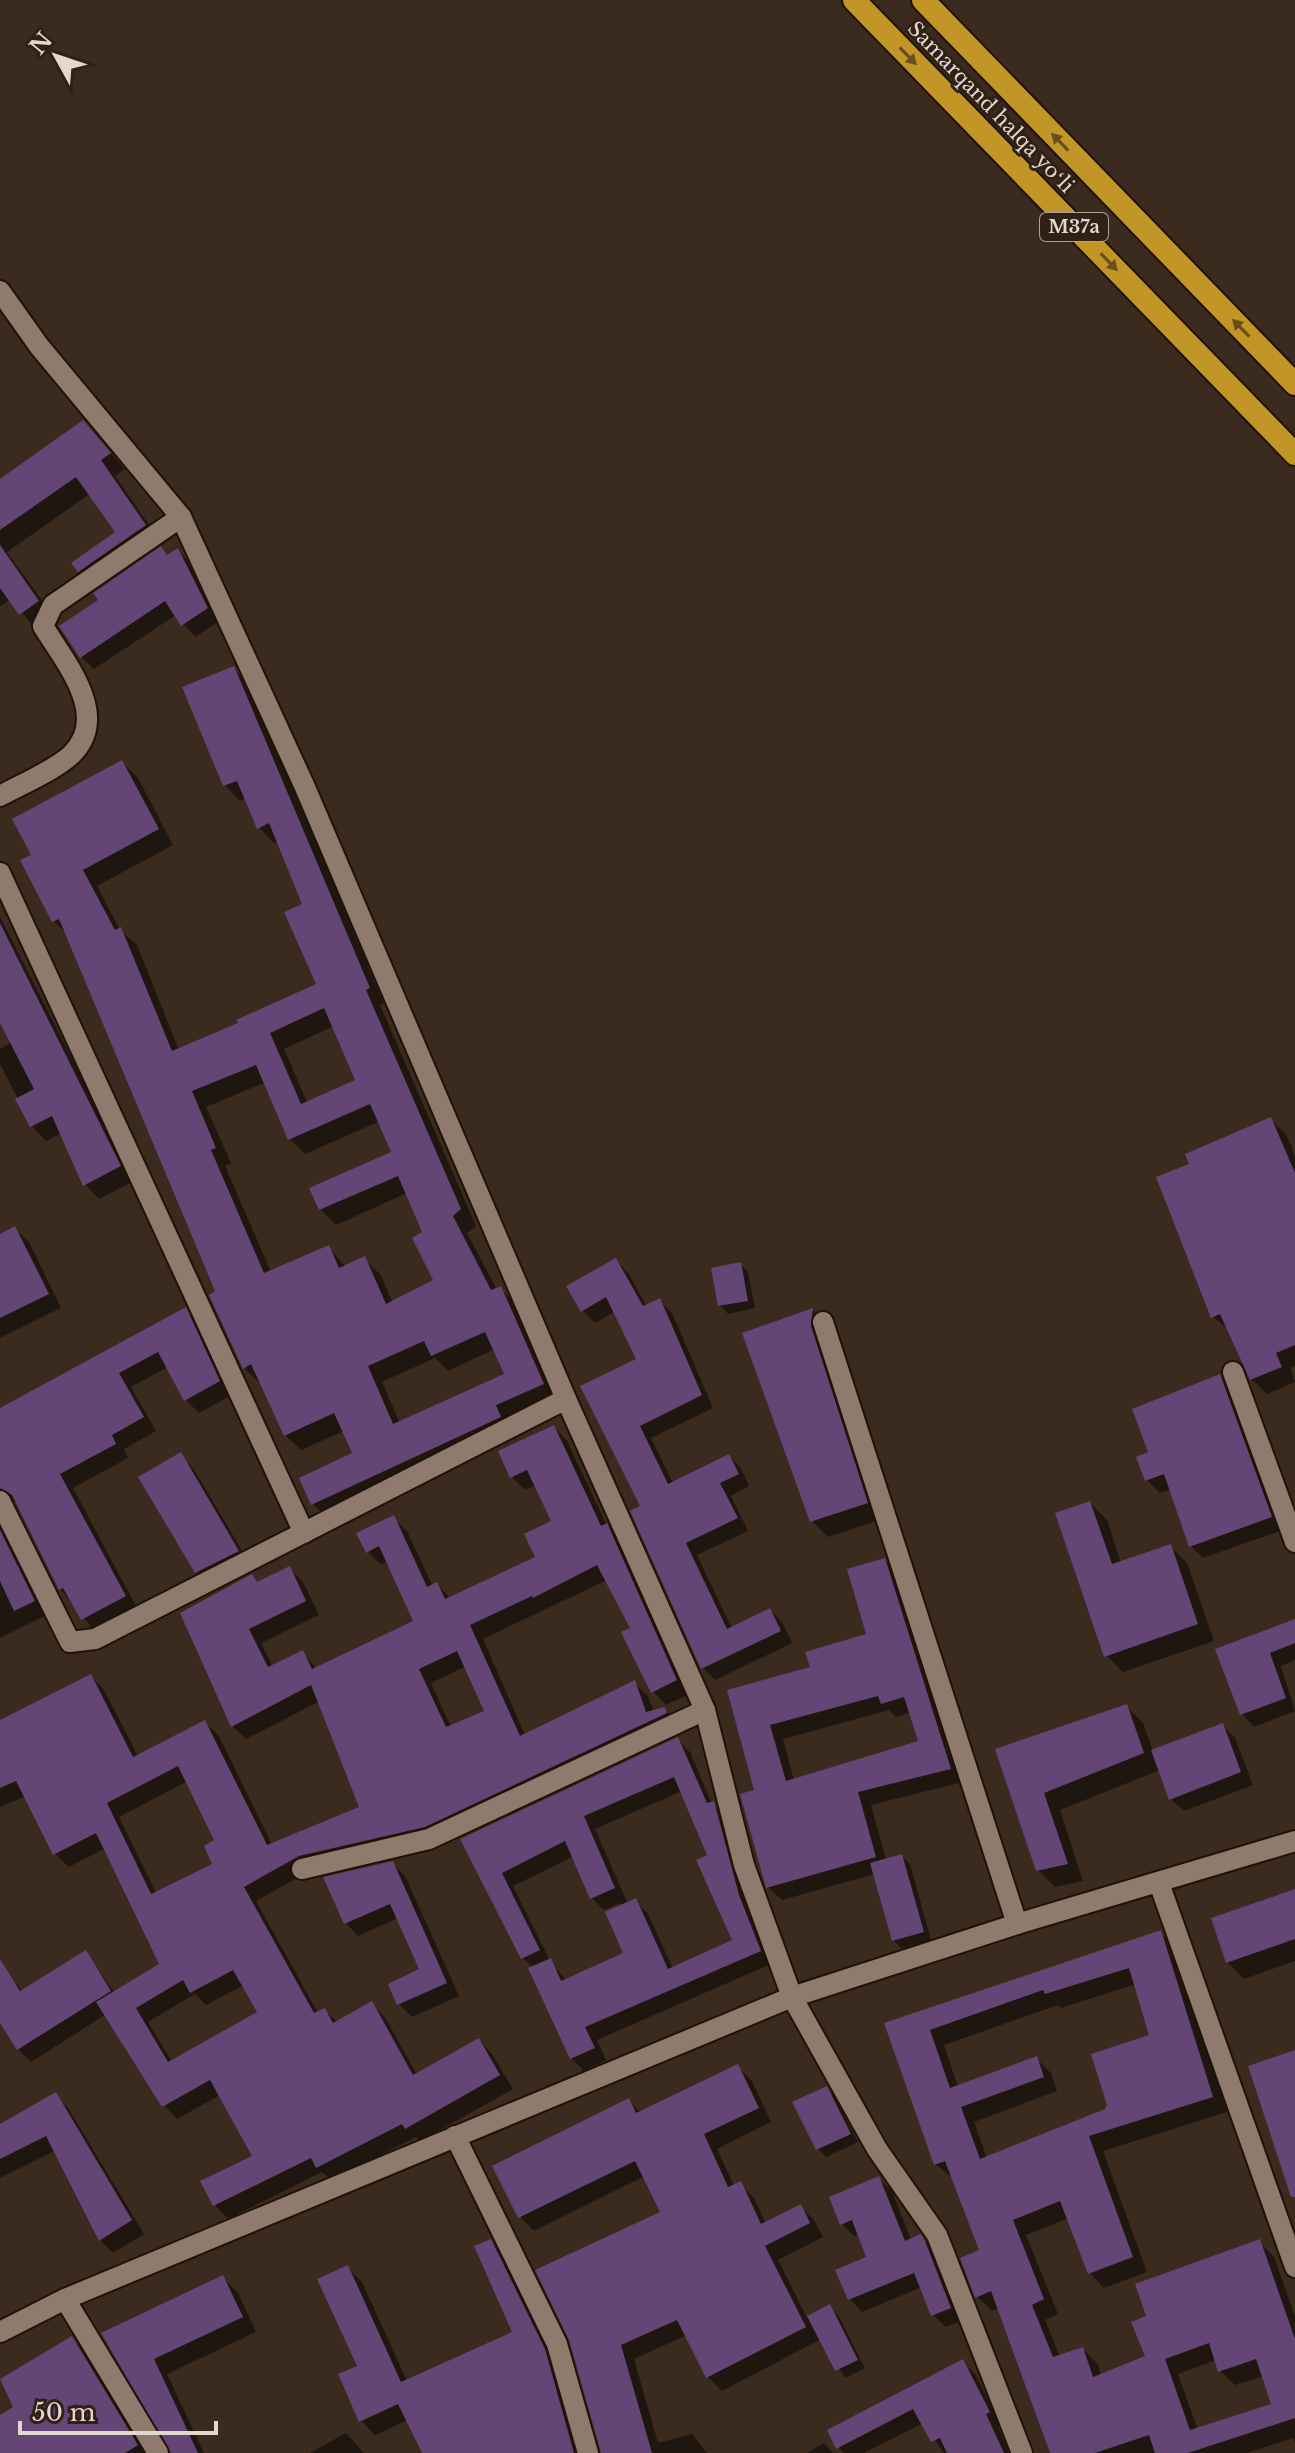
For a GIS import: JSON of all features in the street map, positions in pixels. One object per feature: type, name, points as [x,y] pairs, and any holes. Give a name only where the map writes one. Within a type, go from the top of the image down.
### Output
[{"type":"highway","name":"Samarqand halqa yoʻli","points":[[854,0],[1295,454]]},
{"type":"highway","name":"Samarqand halqa yoʻli","points":[[923,0],[1295,384]]},
{"type":"street","points":[[0,291],[39,346],[181,517],[304,785],[566,1399],[705,1710],[744,1865],[792,1997],[877,2149],[937,2235],[1022,2453]]},
{"type":"street","points":[[0,796],[71,755],[83,734],[87,700],[43,626],[53,605],[181,517]]},
{"type":"street","points":[[0,873],[304,1533]]},
{"type":"street","points":[[823,1322],[1017,1924]]},
{"type":"street","points":[[1233,1372],[1295,1542]]},
{"type":"street","points":[[0,1501],[70,1642],[95,1639],[566,1399]]},
{"type":"street","points":[[302,1869],[429,1839],[705,1710]]},
{"type":"street","points":[[0,2332],[65,2299],[792,1997],[1017,1924],[1295,1841]]},
{"type":"street","points":[[1159,1883],[1295,2267]]},
{"type":"street","points":[[455,2136],[557,2344],[588,2453]]},
{"type":"street","points":[[65,2299],[158,2453]]},
{"type":"building","points":[[83,420],[111,453],[101,460],[146,525],[78,572],[71,563],[115,532],[76,477],[0,530],[0,479]]},
{"type":"building","points":[[0,545],[39,601],[19,615],[0,588]]},
{"type":"building","points":[[161,546],[167,555],[178,548],[208,608],[181,626],[165,601],[80,658],[59,626],[98,600],[93,593]]},
{"type":"building","points":[[234,666],[370,988],[366,990],[461,1209],[453,1216],[491,1290],[501,1286],[544,1384],[496,1405],[501,1417],[311,1505],[299,1478],[352,1453],[334,1413],[284,1436],[251,1364],[243,1369],[209,1295],[215,1291],[59,919],[52,922],[20,860],[31,855],[12,819],[122,760],[159,829],[83,870],[115,930],[121,927],[172,1051],[238,1023],[236,1020],[316,984],[284,912],[302,904],[269,823],[257,829],[237,781],[223,786],[182,687]],"holes":[[[324,1008],[355,1080],[301,1104],[270,1033]],[[256,1065],[288,1140],[370,1104],[391,1152],[309,1188],[319,1210],[398,1176],[422,1232],[412,1238],[433,1280],[386,1304],[365,1256],[339,1268],[329,1245],[264,1273],[211,1150],[216,1148],[192,1091]],[[485,1332],[504,1374],[393,1424],[368,1366],[424,1341],[431,1356]]]},
{"type":"building","points":[[0,923],[121,1166],[83,1186],[52,1116],[30,1127],[15,1099],[34,1089],[0,1023]]},
{"type":"building","points":[[1271,1117],[1295,1173],[1295,1345],[1276,1353],[1282,1367],[1250,1380],[1220,1314],[1211,1318],[1156,1177],[1189,1164],[1185,1154]]},
{"type":"building","points":[[15,1226],[49,1294],[0,1318],[0,1234]]},
{"type":"building","points":[[616,1258],[643,1306],[660,1298],[702,1395],[640,1426],[668,1484],[729,1454],[739,1474],[720,1483],[738,1518],[686,1543],[727,1629],[770,1608],[781,1631],[701,1669],[630,1511],[640,1506],[580,1386],[636,1359],[606,1297],[581,1312],[566,1286]]},
{"type":"building","points":[[741,1262],[748,1301],[718,1306],[711,1268]]},
{"type":"building","points":[[186,1307],[220,1381],[184,1401],[158,1352],[119,1373],[144,1417],[112,1435],[116,1444],[60,1474],[126,1596],[81,1620],[63,1588],[59,1590],[12,1495],[0,1488],[0,1408]]},
{"type":"building","points":[[813,1308],[811,1326],[868,1503],[810,1522],[742,1333]]},
{"type":"building","points":[[1220,1374],[1272,1517],[1189,1547],[1164,1474],[1145,1481],[1136,1457],[1148,1452],[1132,1409]]},
{"type":"building","points":[[554,1425],[601,1526],[607,1523],[677,1680],[651,1693],[621,1632],[630,1628],[597,1565],[533,1598],[470,1625],[520,1736],[635,1680],[646,1712],[665,1707],[667,1713],[425,1827],[299,1856],[244,1887],[314,2013],[325,2008],[333,2023],[372,2001],[413,2075],[479,2038],[500,2075],[405,2129],[402,2124],[316,2168],[311,2158],[213,2206],[200,2181],[252,2156],[210,2080],[162,2107],[96,2002],[159,1964],[96,1833],[53,1855],[16,1781],[0,1788],[0,1720],[91,1674],[133,1757],[205,1720],[267,1845],[359,1807],[311,1685],[231,1727],[180,1613],[252,1574],[257,1582],[290,1566],[306,1601],[249,1629],[268,1667],[303,1650],[312,1669],[413,1621],[379,1546],[366,1553],[356,1533],[394,1515],[427,1587],[437,1582],[445,1599],[535,1557],[524,1534],[551,1521],[527,1470],[510,1478],[498,1451]],"holes":[[[457,1651],[484,1711],[446,1727],[419,1669]],[[178,1766],[214,1840],[204,1846],[212,1864],[151,1894],[107,1803]],[[233,1970],[257,2012],[168,2062],[136,2008],[183,1980],[190,1993]]]},
{"type":"building","points":[[181,1452],[239,1551],[195,1573],[138,1477]]},
{"type":"building","points":[[1090,1501],[1112,1564],[1171,1544],[1198,1624],[1104,1657],[1055,1513]]},
{"type":"building","points":[[0,1530],[35,1601],[14,1611],[0,1581]]},
{"type":"building","points":[[885,1558],[951,1769],[858,1792],[876,1857],[766,1888],[740,1794],[754,1790],[727,1690],[810,1667],[805,1652],[866,1634],[847,1569]],"holes":[[[878,1696],[881,1704],[904,1697],[918,1741],[786,1781],[770,1725]]]},
{"type":"building","points":[[1295,1619],[1295,1643],[1270,1653],[1286,1698],[1240,1715],[1215,1649]]},
{"type":"building","points":[[1127,1704],[1144,1753],[1044,1793],[1068,1864],[1036,1871],[995,1749]]},
{"type":"building","points":[[1223,1723],[1241,1772],[1169,1800],[1151,1750]]},
{"type":"building","points":[[678,1737],[707,1803],[714,1801],[739,1895],[761,1951],[585,2027],[595,2048],[570,2059],[528,1968],[551,1958],[561,1981],[623,1953],[605,1912],[636,1898],[668,1969],[732,1940],[696,1860],[707,1855],[674,1777],[584,1816],[615,1888],[590,1899],[565,1841],[502,1873],[540,1950],[521,1959],[460,1839]]},
{"type":"building","points":[[902,1854],[924,1932],[892,1941],[870,1863]]},
{"type":"building","points":[[393,1861],[447,1983],[397,2005],[388,1984],[419,1969],[390,1904],[344,1924],[323,1877]]},
{"type":"building","points":[[1295,1889],[1295,1939],[1226,1963],[1211,1918]]},
{"type":"building","points":[[1161,1930],[1213,2097],[1089,2136],[1133,2257],[1088,2274],[1060,2201],[1013,2220],[1044,2299],[1032,2305],[1053,2357],[1083,2347],[1093,2377],[1145,2356],[1131,2322],[1146,2316],[1135,2284],[1260,2239],[1295,2339],[1295,2418],[1188,2453],[1155,2453],[1149,2435],[1095,2453],[1050,2453],[991,2291],[975,2298],[960,2258],[979,2250],[945,2161],[934,2165],[884,2023]],"holes":[[[1129,1968],[1149,2035],[1091,2054],[1107,2105],[1105,2109],[980,2159],[961,2107],[1044,2077],[1037,2056],[950,2088],[930,2030],[1043,1990],[1045,1994]],[[1209,2343],[1218,2372],[1256,2359],[1271,2404],[1190,2430],[1165,2359]]]},
{"type":"building","points":[[86,1950],[111,1991],[17,2050],[0,2023],[0,1959],[20,1991]]},
{"type":"building","points":[[1295,2050],[1295,2197],[1291,2197],[1248,2066]]},
{"type":"building","points":[[738,2064],[759,2108],[704,2134],[728,2187],[741,2181],[761,2224],[801,2204],[810,2223],[765,2246],[806,2327],[706,2378],[677,2320],[621,2345],[652,2453],[601,2453],[569,2340],[535,2270],[660,2212],[635,2161],[518,2218],[492,2166],[629,2098],[636,2113]]},
{"type":"building","points":[[827,2086],[851,2134],[816,2150],[792,2102]]},
{"type":"building","points":[[56,2092],[132,2220],[99,2241],[46,2136],[0,2159],[0,2124]]},
{"type":"building","points":[[879,2176],[905,2241],[921,2234],[925,2241],[951,2308],[931,2316],[914,2273],[848,2300],[835,2270],[866,2257],[852,2220],[840,2225],[829,2197]]},
{"type":"building","points":[[491,2239],[545,2349],[574,2453],[422,2453],[398,2404],[359,2422],[338,2374],[357,2366],[317,2279],[348,2265],[401,2382],[512,2332],[474,2246]]},
{"type":"building","points":[[223,2275],[243,2317],[154,2359],[198,2453],[171,2453],[101,2333]]},
{"type":"building","points":[[830,2304],[858,2360],[835,2371],[807,2316]]},
{"type":"building","points":[[72,2336],[138,2445],[125,2453],[0,2453],[0,2415],[13,2407],[0,2379]]},
{"type":"building","points":[[963,2359],[990,2412],[986,2414],[1004,2453],[947,2453],[940,2438],[931,2442],[913,2409],[836,2449],[827,2430]]}]
